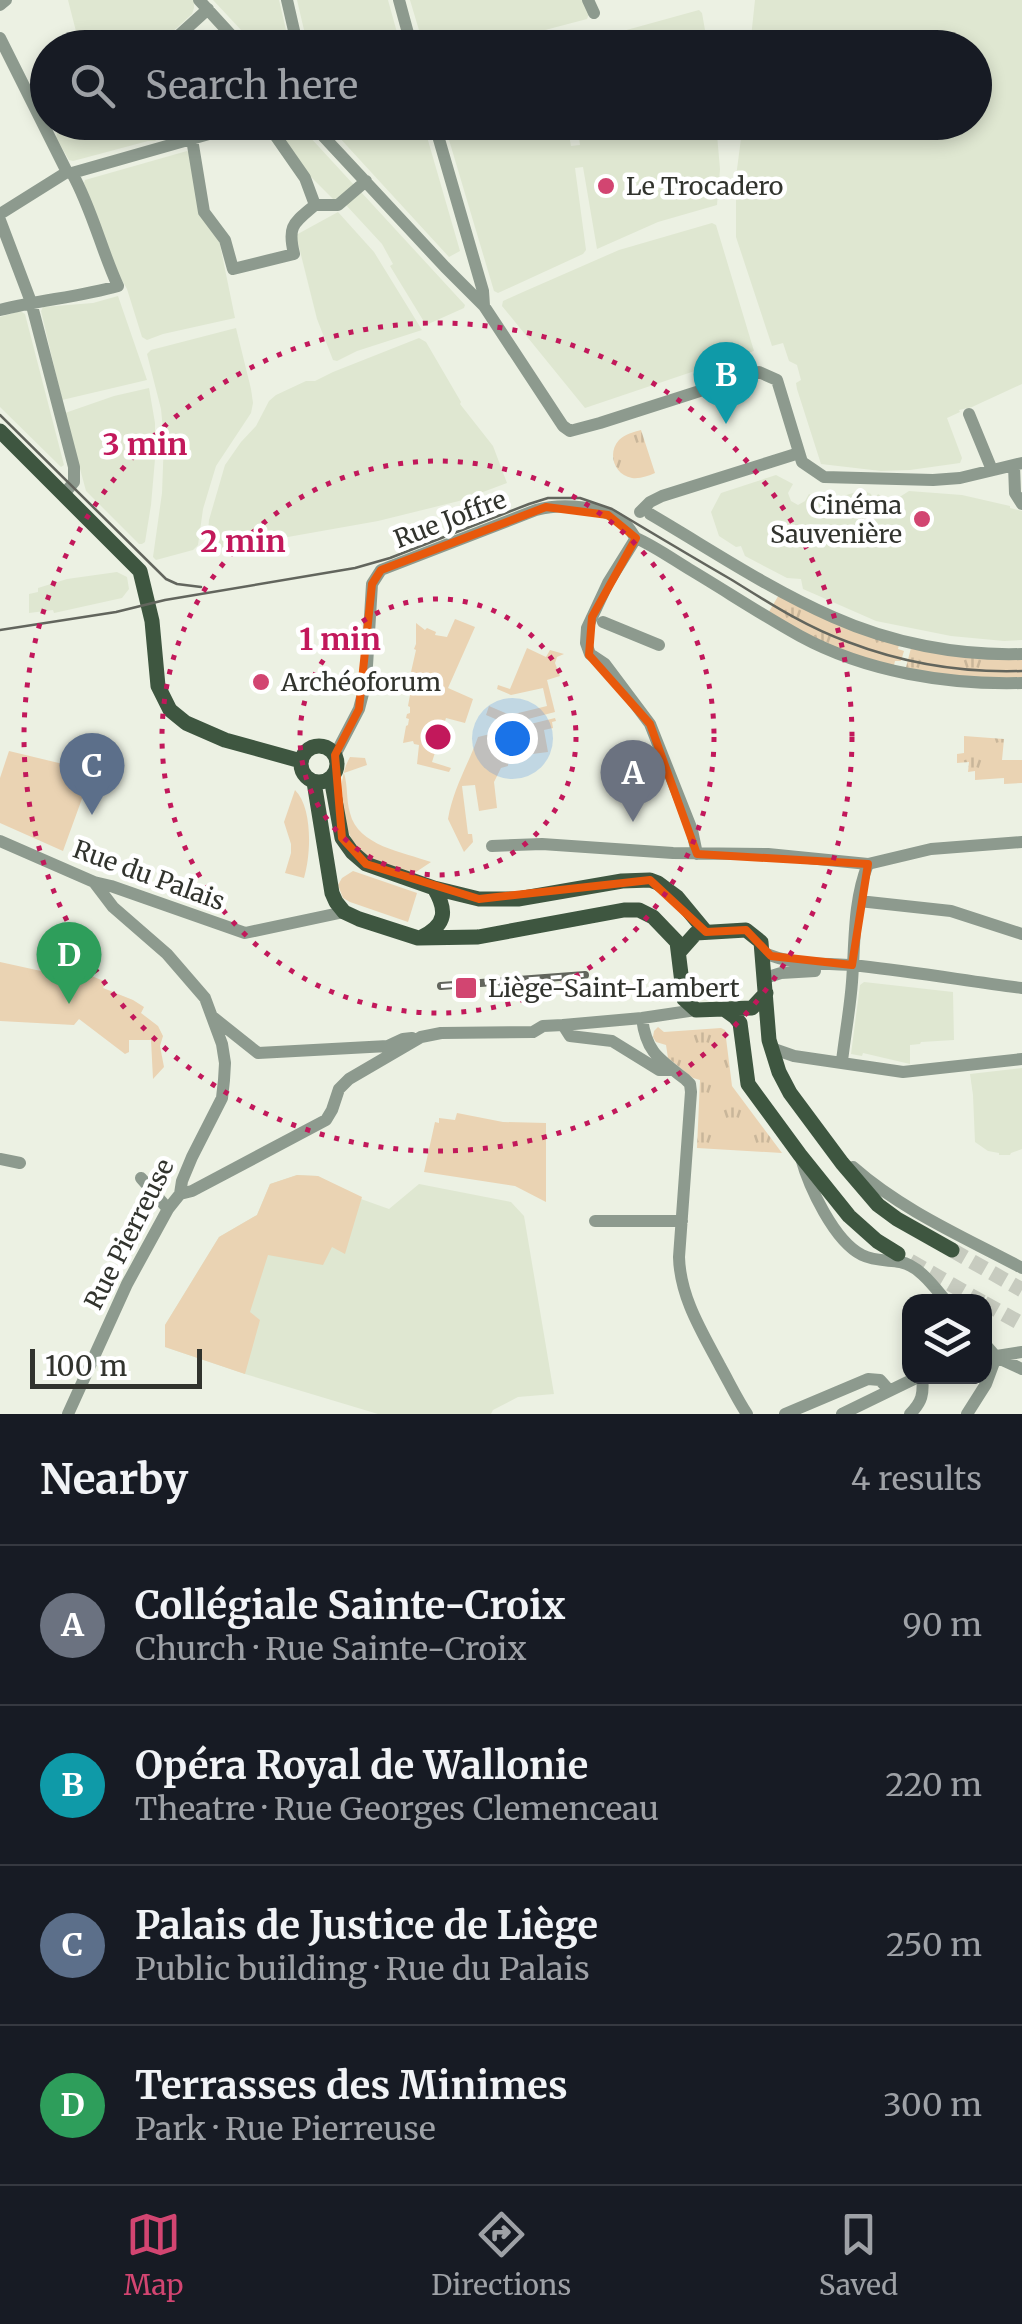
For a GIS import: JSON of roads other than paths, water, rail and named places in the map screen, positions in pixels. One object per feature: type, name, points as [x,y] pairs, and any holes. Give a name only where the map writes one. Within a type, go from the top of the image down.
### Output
[{"type":"main road","points":[[0,431],[140,570],[152,621],[158,686],[170,710],[197,729],[225,740],[301,760]]},
{"type":"main road","points":[[315,746],[328,748],[335,755],[337,768],[331,778],[314,782],[302,773],[304,752],[315,746]]},
{"type":"main road","points":[[331,778],[342,838],[366,864]]},
{"type":"main road","points":[[314,782],[336,902],[359,920],[418,938],[478,937],[633,910],[653,916],[677,942],[684,999],[696,1010],[752,1008],[765,985]]},
{"type":"main road","points":[[331,884],[338,873],[352,864],[366,864],[478,899],[534,897],[622,881],[650,880],[677,897],[706,932]]},
{"type":"main road","points":[[418,938],[435,929],[441,919],[442,902],[434,888]]},
{"type":"main road","points":[[680,951],[696,933],[746,930],[761,942],[771,1048],[790,1093],[878,1205],[952,1250]]},
{"type":"main road","points":[[724,1010],[740,1024],[748,1084],[858,1226],[898,1254]]},
{"type":"street","points":[[0,5],[6,0]]},
{"type":"street","points":[[287,0],[294,30]]},
{"type":"street","points":[[399,0],[407,30]]},
{"type":"street","points":[[181,30],[203,5],[226,30]]},
{"type":"street","points":[[0,38],[30,90]]},
{"type":"street","points":[[0,310],[118,286],[89,206],[57,140]]},
{"type":"street","points":[[64,494],[74,482],[74,466],[31,302],[0,217],[70,172],[188,140]]},
{"type":"street","points":[[192,140],[204,212],[225,240],[233,269],[294,254],[289,235],[294,223],[315,204],[338,205],[366,181]]},
{"type":"street","points":[[278,140],[304,178],[315,204]]},
{"type":"street","points":[[327,140],[484,306],[566,429],[574,432],[760,372],[778,380],[802,462],[824,477],[933,480],[960,478],[1018,464],[1015,493],[1022,504]]},
{"type":"street","points":[[439,140],[484,306]]},
{"type":"street","points":[[969,414],[992,470]]},
{"type":"street","points":[[645,513],[650,502],[662,496],[799,453]]},
{"type":"street","name":"Rue Joffre","points":[[335,755],[349,731],[366,682],[372,584],[381,570],[554,506],[579,506],[608,515],[804,638],[840,654],[874,666],[925,676],[1022,683]]},
{"type":"street","points":[[635,535],[650,538],[656,531],[656,521],[645,513]]},
{"type":"street","points":[[697,854],[692,830],[650,724],[606,664],[590,654],[586,643],[592,616],[635,535],[632,517],[645,513],[780,591],[843,622],[919,644],[974,653],[1022,654]]},
{"type":"street","points":[[603,622],[659,645]]},
{"type":"street","name":"Rue du Palais","points":[[0,842],[94,882],[245,933],[344,912]]},
{"type":"street","points":[[492,846],[555,844],[697,854],[768,854],[868,864],[931,849],[1022,842]]},
{"type":"street","points":[[842,1061],[859,901],[868,864]]},
{"type":"street","name":"Rue Pierreuse","points":[[68,1414],[127,1284],[180,1194],[192,1157],[222,1098],[225,1062],[205,998],[167,954],[113,907],[94,882]]},
{"type":"street","points":[[859,901],[951,911],[1022,934]]},
{"type":"street","points":[[762,952],[804,964],[852,965],[1022,988]]},
{"type":"street","points":[[765,985],[781,972],[852,965]]},
{"type":"street","points":[[214,1018],[258,1053],[388,1046],[402,1039],[425,1036],[533,1032],[543,1026],[696,1010]]},
{"type":"street","points":[[642,1018],[646,1042],[690,1084],[680,1272],[684,1293],[747,1414]]},
{"type":"street","points":[[563,1025],[570,1036],[612,1042],[659,1070],[673,1070]]},
{"type":"street","points":[[180,1194],[326,1120],[339,1089],[349,1079],[425,1036]]},
{"type":"street","points":[[771,1048],[794,1056],[904,1072],[1022,1060]]},
{"type":"street","points":[[831,1148],[888,1196],[1022,1268]]},
{"type":"street","points":[[800,1156],[824,1211],[850,1248],[871,1259],[912,1266],[939,1294]]},
{"type":"street","points":[[0,1159],[20,1163]]},
{"type":"street","points":[[142,1178],[168,1209]]},
{"type":"street","points":[[595,1221],[682,1221]]},
{"type":"street","points":[[992,1358],[1022,1352]]},
{"type":"street","points":[[992,1359],[1022,1368]]},
{"type":"street","points":[[785,1414],[868,1379],[880,1380],[889,1390]]},
{"type":"street","points":[[842,1414],[903,1384]]},
{"type":"street","points":[[910,1414],[920,1403],[923,1384]]},
{"type":"street","points":[[967,1414],[986,1384]]},
{"type":"tunnel","points":[[952,1250],[1022,1290]]},
{"type":"tunnel","points":[[910,1261],[968,1294]]},
{"type":"tunnel","points":[[992,1307],[1022,1324]]},
{"type":"tram line","points":[[0,415],[166,579],[201,587]]},
{"type":"tram line","points":[[0,630],[355,568],[548,498],[580,498],[612,509],[832,636],[890,656],[933,665],[1022,671]]},
{"type":"railway","points":[[441,986],[585,975]]},
{"type":"place","name":"Le Trocadero","points":[[606,186]]},
{"type":"place","name":"Opéra Royal de Wallonie","points":[[726,424]]},
{"type":"place","name":"Cinéma Sauvenière","points":[[922,519]]},
{"type":"place","name":"Archéoforum","points":[[261,682]]},
{"type":"place","name":"Palais de Justice de Liège","points":[[92,815]]},
{"type":"place","name":"Collégiale Sainte-Croix","points":[[633,822]]},
{"type":"place","name":"Liège-Saint-Lambert","points":[[466,988]]},
{"type":"place","name":"Terrasses des Minimes","points":[[69,1004]]}]
